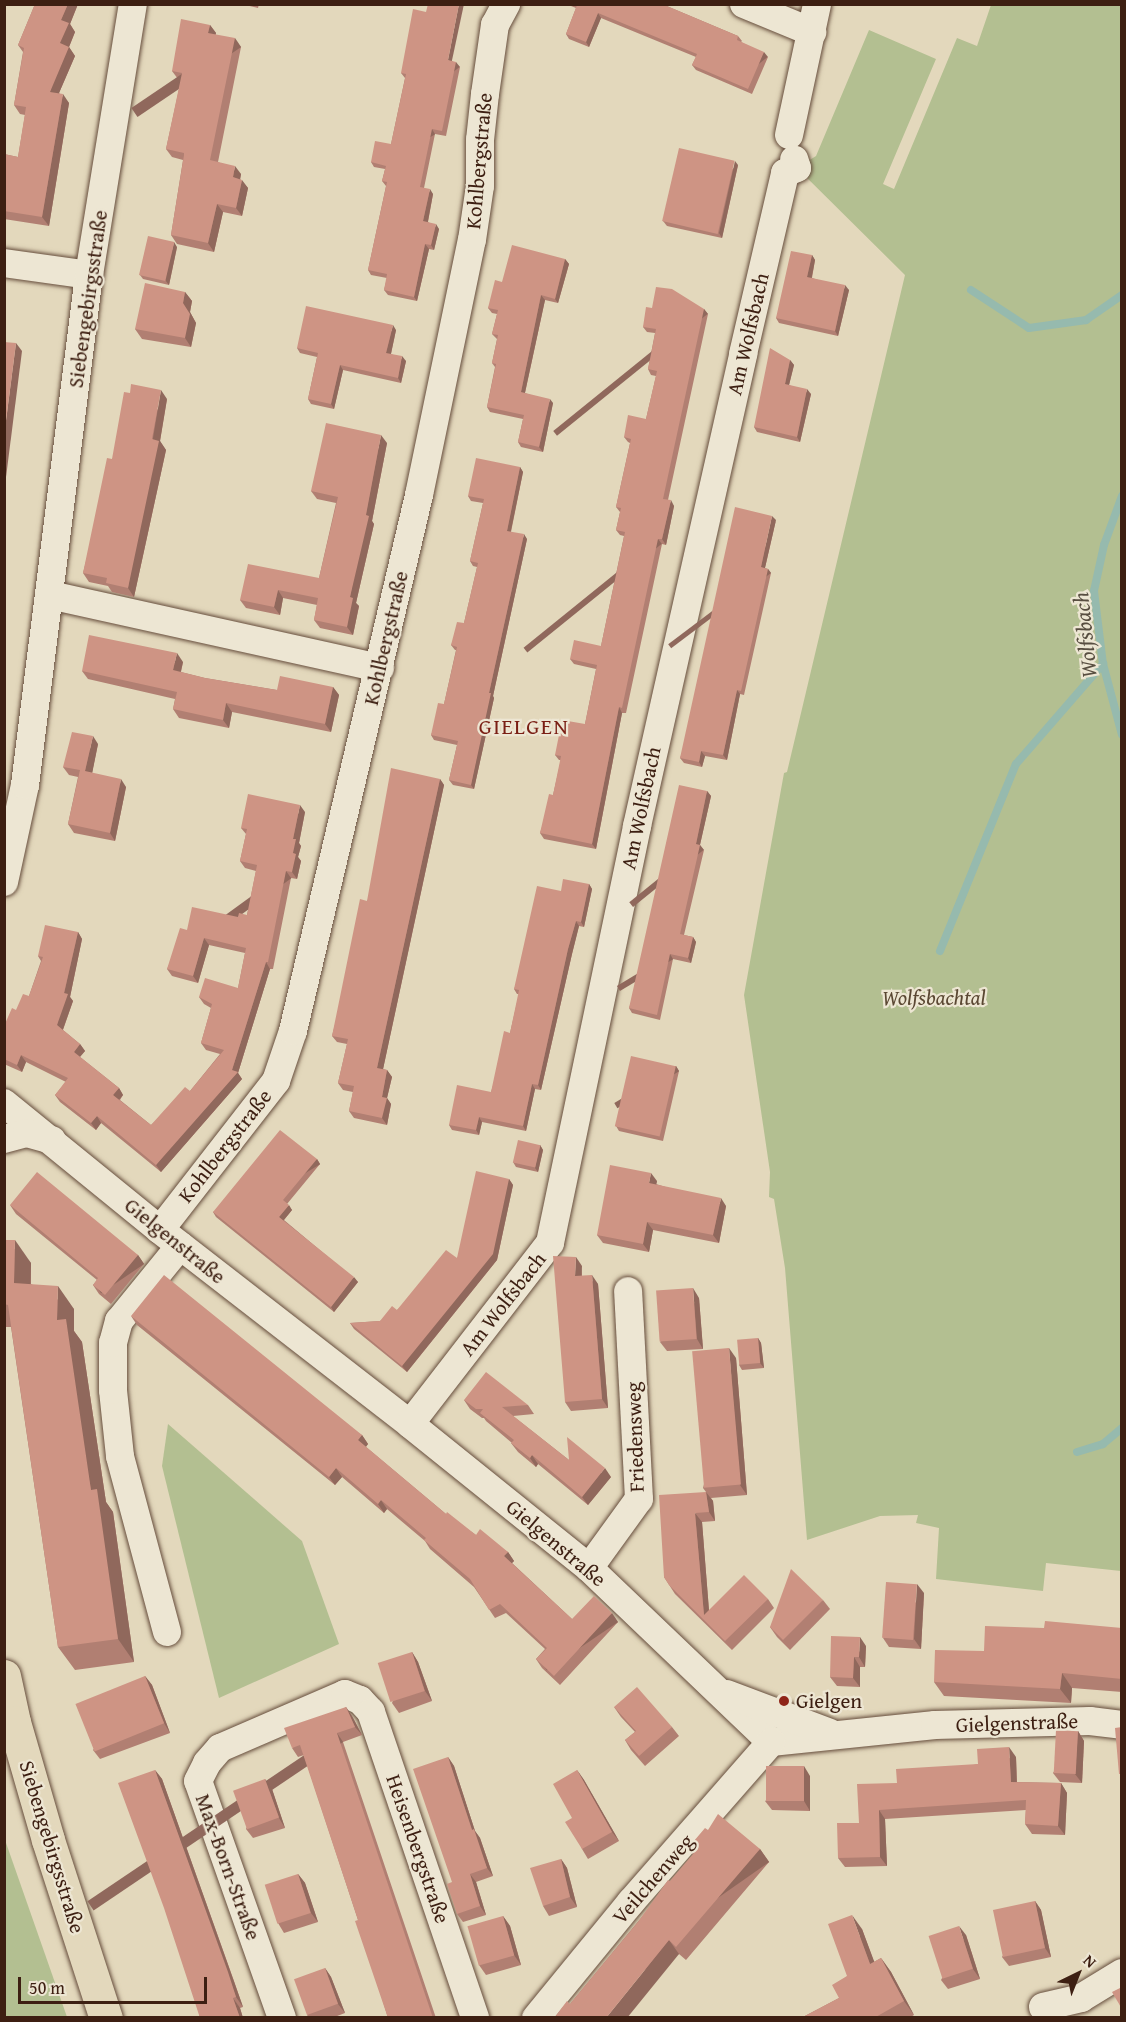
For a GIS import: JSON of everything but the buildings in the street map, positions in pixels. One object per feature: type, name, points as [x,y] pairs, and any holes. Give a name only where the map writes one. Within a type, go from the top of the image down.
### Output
[{"type":"main road","name":"Siebengebirgsstraße","points":[[4,1676],[14,1722],[48,1840],[106,2018]]},
{"type":"street","name":"Siebengebirgsstraße","points":[[4,882],[25,785],[89,275],[133,4]]},
{"type":"street","name":"Kohlbergstraße","points":[[166,1632],[120,1455],[113,1390],[113,1343],[119,1321],[170,1238],[276,1081],[309,972],[380,668],[472,240],[480,186],[480,140],[485,94],[495,25],[506,4]]},
{"type":"street","points":[[744,4],[815,18]]},
{"type":"street","name":"Am Wolfsbach","points":[[410,1424],[550,1243],[637,826],[737,377],[785,173],[797,168],[792,147],[815,18]]},
{"type":"street","points":[[4,263],[89,275]]},
{"type":"street","points":[[50,595],[380,668]]},
{"type":"street","name":"Gielgenstraße","points":[[4,1103],[170,1238],[410,1424],[589,1568],[771,1742],[935,1725],[1090,1721],[1122,1725]]},
{"type":"street","name":"Gielgenstraße","points":[[4,1139],[27,1133],[52,1140]]},
{"type":"street","name":"Friedensweg","points":[[589,1568],[639,1499],[628,1291]]},
{"type":"street","points":[[717,1690],[834,1735]]},
{"type":"street","name":"Max-Born-Straße","points":[[282,2018],[198,1781],[207,1763],[220,1748],[345,1694]]},
{"type":"street","name":"Heisenbergstraße","points":[[345,1694],[360,1700],[371,1712],[475,2018]]},
{"type":"street","name":"Veilchenweg","points":[[537,2018],[631,1902],[771,1742]]},
{"type":"street","points":[[1043,2007],[1081,1998],[1122,1973]]},
{"type":"green space","name":"Wolfsbachtal","points":[[991,5],[1121,5],[1121,1571],[1046,1563],[1043,1591],[936,1579],[939,1528],[916,1523],[918,1515],[880,1516],[807,1540],[785,1268],[774,1199],[769,1197],[770,1172],[744,995],[784,773],[787,772],[905,275],[797,168],[816,156],[869,30],[936,59],[883,184],[894,189],[957,38],[977,46]]},
{"type":"green space","points":[[168,1424],[302,1541],[339,1644],[219,1698],[162,1466]]},
{"type":"green space","points":[[5,1840],[67,2017],[5,2017]]},
{"type":"waterway","points":[[971,290],[1029,328],[1086,320],[1122,295]]},
{"type":"waterway","name":"Wolfsbach","points":[[1122,496],[1104,545],[1094,591],[1103,664],[1122,735]]},
{"type":"waterway","points":[[940,951],[1016,764],[1103,664]]},
{"type":"waterway","name":"Wolfsbach","points":[[1077,1452],[1103,1444],[1122,1428]]},
{"type":"place","name":"Gielgen","points":[[784,1701]]},
{"type":"district","name":"GIELGEN","points":[[524,727]]}]
